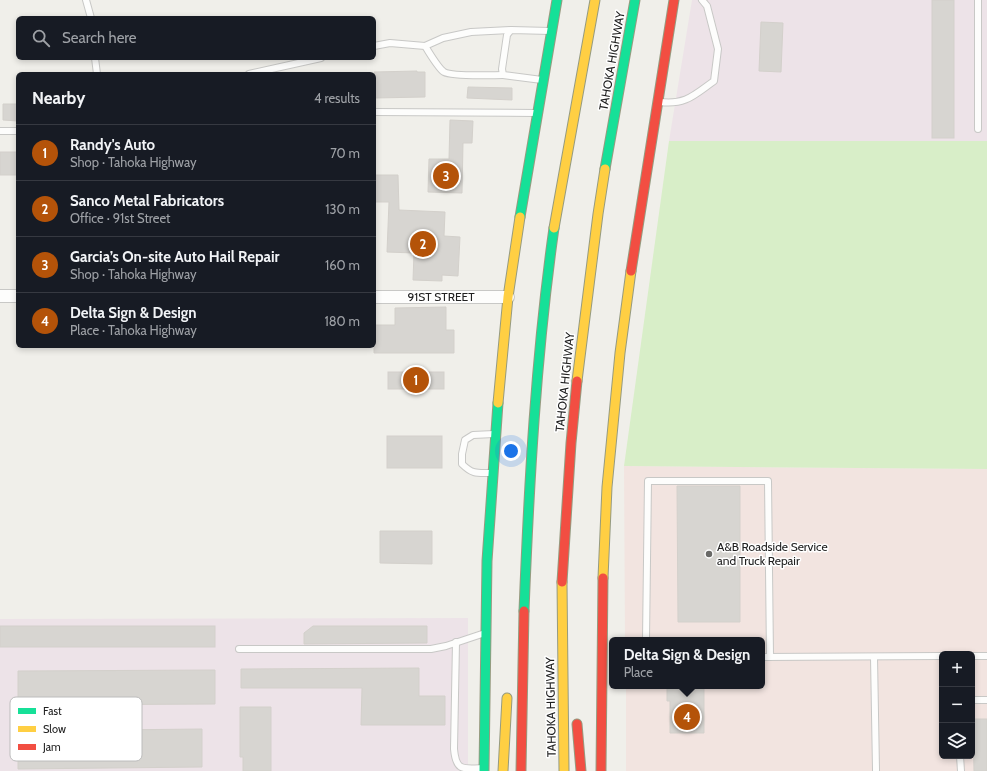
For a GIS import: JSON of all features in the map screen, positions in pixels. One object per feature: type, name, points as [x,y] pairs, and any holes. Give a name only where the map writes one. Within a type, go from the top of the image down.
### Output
[{"type":"main road","points":[[484,770],[487,561],[499,386],[508,297],[516,239],[557,0]]},
{"type":"main road","points":[[515,627],[526,534],[543,326],[554,237],[595,0]]},
{"type":"main road","name":"TAHOKA HIGHWAY","points":[[564,771],[562,656],[563,567],[571,442],[579,356],[598,214],[635,0]]},
{"type":"main road","points":[[601,771],[604,659],[603,566],[607,487],[628,288],[674,0]]},
{"type":"main road","points":[[521,771],[521,683],[526,534]]},
{"type":"main road","points":[[563,567],[572,669]]},
{"type":"main road","points":[[503,771],[508,690]]},
{"type":"main road","points":[[576,716],[581,771]]},
{"type":"street","points":[[0,296],[16,296]]},
{"type":"street","name":"91ST STREET","points":[[376,297],[508,297]]},
{"type":"lane","points":[[86,0],[90,16]]},
{"type":"lane","points":[[658,102],[672,103],[690,98],[714,80],[718,49],[707,6],[702,0]]},
{"type":"lane","points":[[978,0],[978,129]]},
{"type":"lane","points":[[376,46],[390,43],[425,46],[443,38],[471,32],[511,30],[552,31]]},
{"type":"lane","points":[[504,75],[502,69],[507,34],[511,30]]},
{"type":"lane","points":[[425,46],[444,72],[461,75],[504,75],[544,80]]},
{"type":"lane","points":[[95,60],[98,72]]},
{"type":"lane","points":[[258,72],[312,60]]},
{"type":"lane","points":[[376,112],[538,113]]},
{"type":"lane","points":[[0,131],[16,131]]},
{"type":"lane","points":[[494,473],[473,473],[462,464],[462,454],[465,440],[473,435],[496,434]]},
{"type":"lane","points":[[646,637],[648,481],[768,481],[770,657]]},
{"type":"lane","points":[[239,649],[431,649],[486,632]]},
{"type":"lane","points":[[456,642],[455,762],[458,766],[464,769],[484,770]]},
{"type":"lane","points":[[765,658],[939,656]]},
{"type":"lane","points":[[975,656],[987,656]]},
{"type":"lane","points":[[874,657],[876,770]]},
{"type":"lane","points":[[975,700],[987,700]]},
{"type":"lane","points":[[960,759],[961,771]]},
{"type":"shaded area","points":[[692,0],[987,0],[987,141],[669,141]]},
{"type":"shaded area","points":[[624,466],[987,469],[987,771],[626,771],[626,689],[765,689],[765,637],[625,637]]},
{"type":"shaded area","points":[[468,618],[468,771],[0,771],[0,619]]},
{"type":"green space","points":[[669,141],[987,141],[987,469],[624,466]]},
{"type":"building","points":[[932,0],[954,0],[954,138],[932,138]]},
{"type":"building","points":[[761,22],[783,23],[781,72],[759,71]]},
{"type":"building","points":[[417,71],[425,72],[425,97],[376,98],[376,72],[374,72]]},
{"type":"building","points":[[468,87],[512,88],[512,100],[467,98]]},
{"type":"building","points":[[3,104],[16,104],[16,121],[3,120]]},
{"type":"building","points":[[450,120],[473,121],[472,143],[463,143],[462,193],[428,192],[429,159],[449,159]]},
{"type":"building","points":[[0,152],[16,152],[16,175],[0,175]]},
{"type":"building","points":[[376,175],[398,175],[399,210],[445,212],[444,236],[460,237],[458,276],[442,275],[442,281],[413,280],[414,253],[387,252],[389,202],[376,202]]},
{"type":"building","points":[[446,307],[446,330],[454,330],[454,353],[374,353],[374,348],[376,348],[376,325],[395,325],[395,308]]},
{"type":"building","points":[[388,372],[444,372],[444,389],[388,389]]},
{"type":"building","points":[[387,436],[442,436],[442,468],[387,468]]},
{"type":"building","name":"A&B Roadside Service and Truck Repair","points":[[677,486],[740,486],[740,622],[678,622]]},
{"type":"building","points":[[380,531],[432,531],[432,564],[380,563]]},
{"type":"building","points":[[0,626],[215,626],[215,647],[0,647]]},
{"type":"building","points":[[313,626],[427,626],[427,643],[304,644],[304,633]]},
{"type":"building","points":[[419,668],[419,696],[445,696],[445,725],[361,725],[362,688],[241,688],[241,669]]},
{"type":"building","points":[[215,670],[215,704],[142,704],[142,697],[18,697],[18,671]]},
{"type":"building","points":[[667,689],[704,689],[704,733],[670,733],[670,701],[667,701]]},
{"type":"building","points":[[240,707],[271,707],[271,771],[243,771],[243,757],[240,757]]},
{"type":"building","points":[[975,719],[987,719],[987,771],[974,771]]},
{"type":"building","points":[[202,729],[202,767],[18,769],[18,761],[142,761],[142,730]]},
{"type":"traffic: fast","points":[[520,217],[557,0]]},
{"type":"traffic: fast","points":[[605,169],[635,0]]},
{"type":"traffic: fast","points":[[524,611],[534,420],[542,324],[554,228]]},
{"type":"traffic: fast","points":[[484,771],[487,561],[498,403]]},
{"type":"traffic: slow","points":[[554,228],[595,0]]},
{"type":"traffic: slow","points":[[577,381],[605,169]]},
{"type":"traffic: slow","points":[[498,403],[508,297],[520,217]]},
{"type":"traffic: slow","points":[[603,578],[607,487],[620,353],[631,271]]},
{"type":"traffic: slow","points":[[562,582],[564,771]]},
{"type":"traffic: slow","points":[[503,771],[507,698]]},
{"type":"traffic: jam","points":[[631,271],[674,0]]},
{"type":"traffic: jam","points":[[562,582],[571,443],[577,381]]},
{"type":"traffic: jam","points":[[601,771],[603,578]]},
{"type":"traffic: jam","points":[[521,771],[524,611]]},
{"type":"traffic: jam","points":[[577,724],[581,771]]},
{"type":"place","name":"Garcia’s On-site Auto Hail Repair","points":[[446,176]]},
{"type":"place","name":"Sanco Metal Fabricators","points":[[423,244]]},
{"type":"place","name":"Randy's Auto","points":[[416,380]]},
{"type":"place","name":"A&B Roadside Service and Truck Repair","points":[[709,554]]},
{"type":"place","name":"Delta Sign & Design","points":[[687,717]]}]
